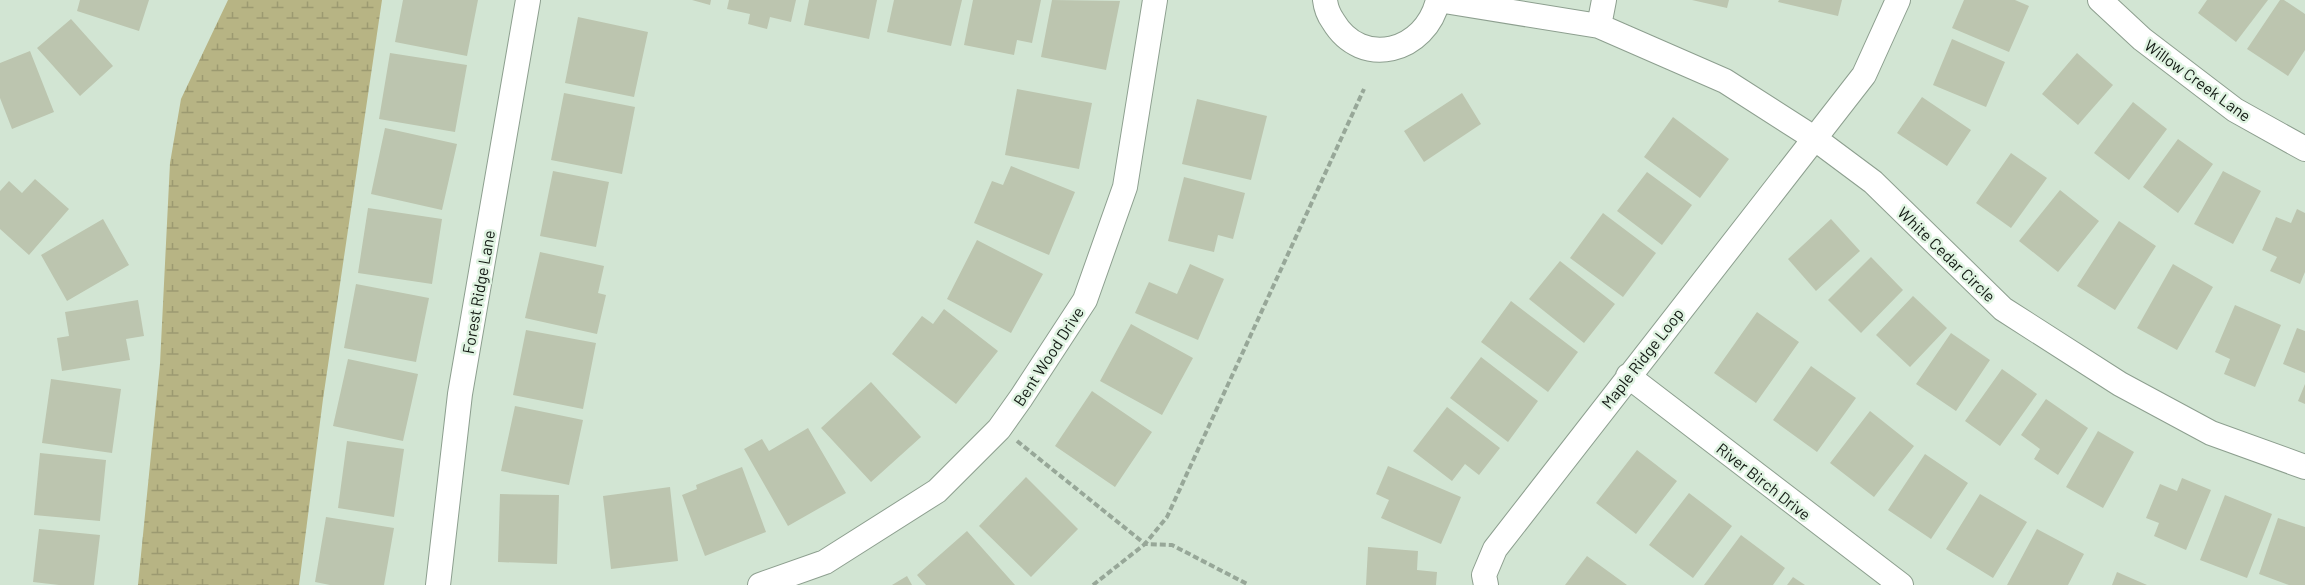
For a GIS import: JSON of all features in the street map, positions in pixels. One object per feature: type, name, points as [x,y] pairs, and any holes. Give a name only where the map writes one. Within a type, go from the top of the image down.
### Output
[{"type":"street","name":"Forest Ridge Lane","points":[[438,585],[460,394],[528,0]]},
{"type":"street","name":"Bent Wood Drive","points":[[760,585],[825,562],[936,491],[999,429],[1084,300],[1125,187],[1155,0]]},
{"type":"street","points":[[1325,0],[1326,9],[1340,33],[1370,49],[1396,48],[1414,39],[1425,29],[1436,12],[1438,0]]},
{"type":"street","name":"White Cedar Circle","points":[[1438,0],[1599,26],[1725,81],[1814,138],[1873,182],[2003,309],[2120,384],[2211,433],[2305,467]]},
{"type":"street","points":[[1599,26],[1604,0]]},
{"type":"street","name":"Maple Ridge Loop","points":[[1486,585],[1484,575],[1495,549],[1864,75],[1898,0]]},
{"type":"street","name":"Willow Creek Lane","points":[[2100,0],[2142,39],[2235,110],[2305,149]]},
{"type":"street","name":"River Birch Drive","points":[[1628,376],[1901,585]]},
{"type":"path","points":[[1093,585],[1145,544],[1167,517],[1364,89]]},
{"type":"path","points":[[999,429],[1022,444],[1145,544],[1172,545],[1249,585]]},
{"type":"green space","points":[[228,0],[382,0],[323,399],[299,585],[138,585],[160,364],[170,163],[181,99]]},
{"type":"building","points":[[80,0],[149,0],[139,31],[77,11]]},
{"type":"building","points":[[403,0],[478,0],[467,56],[395,42]]},
{"type":"building","points":[[692,0],[711,0],[710,5]]},
{"type":"building","points":[[729,0],[796,0],[791,22],[770,17],[767,29],[748,24],[750,14],[727,9]]},
{"type":"building","points":[[809,0],[877,0],[869,39],[804,25]]},
{"type":"building","points":[[894,0],[962,0],[951,46],[887,32]]},
{"type":"building","points":[[973,0],[1041,0],[1032,43],[1017,40],[1014,55],[964,45]]},
{"type":"building","points":[[1052,0],[1120,1],[1106,70],[1041,57]]},
{"type":"building","points":[[1692,0],[1729,0],[1727,8]]},
{"type":"building","points":[[1779,0],[1842,0],[1838,16],[1778,2]]},
{"type":"building","points":[[1964,0],[2015,0],[2029,6],[2009,52],[1952,28]]},
{"type":"building","points":[[2207,0],[2268,0],[2236,42],[2198,13]]},
{"type":"building","points":[[2280,0],[2284,0],[2305,14],[2305,50],[2288,76],[2247,49]]},
{"type":"building","points":[[578,17],[648,32],[634,97],[565,83]]},
{"type":"building","points":[[71,19],[113,66],[80,96],[37,48]]},
{"type":"building","points":[[1952,39],[2005,62],[1986,107],[1933,85]]},
{"type":"building","points":[[30,51],[54,112],[12,129],[0,98],[0,63]]},
{"type":"building","points":[[390,53],[467,65],[455,132],[379,119]]},
{"type":"building","points":[[2077,53],[2113,85],[2078,125],[2042,94]]},
{"type":"building","points":[[1017,89],[1092,103],[1079,169],[1005,155]]},
{"type":"building","points":[[564,93],[635,107],[622,174],[551,160]]},
{"type":"building","points":[[1462,93],[1481,124],[1424,162],[1404,131]]},
{"type":"building","points":[[1922,97],[1971,130],[1947,166],[1897,133]]},
{"type":"building","points":[[1197,99],[1267,116],[1251,180],[1182,164]]},
{"type":"building","points":[[2133,102],[2167,129],[2129,180],[2094,153]]},
{"type":"building","points":[[1673,117],[1729,159],[1700,198],[1644,157]]},
{"type":"building","points":[[385,128],[457,144],[442,210],[371,194]]},
{"type":"building","points":[[2178,139],[2213,164],[2178,213],[2143,187]]},
{"type":"building","points":[[2011,153],[2047,178],[2011,228],[1976,203]]},
{"type":"building","points":[[1011,166],[1075,192],[1049,255],[974,223],[992,181],[1003,185]]},
{"type":"building","points":[[553,171],[609,182],[596,247],[540,236]]},
{"type":"building","points":[[2223,171],[2261,191],[2233,244],[2194,224]]},
{"type":"building","points":[[1647,172],[1692,205],[1662,245],[1617,211]]},
{"type":"building","points":[[1184,177],[1245,193],[1233,239],[1218,235],[1214,252],[1168,241]]},
{"type":"building","points":[[35,179],[69,209],[29,255],[0,229],[0,191],[9,181],[22,193]]},
{"type":"building","points":[[2060,190],[2099,221],[2058,272],[2019,241]]},
{"type":"building","points":[[368,208],[442,219],[432,284],[358,273]]},
{"type":"building","points":[[2297,209],[2305,213],[2305,272],[2300,284],[2270,271],[2277,257],[2262,250],[2276,217],[2291,223]]},
{"type":"building","points":[[1603,213],[1656,253],[1623,297],[1570,258]]},
{"type":"building","points":[[103,219],[129,265],[67,301],[41,255]]},
{"type":"building","points":[[1831,219],[1860,251],[1816,291],[1788,259]]},
{"type":"building","points":[[2119,221],[2156,246],[2115,310],[2077,286]]},
{"type":"building","points":[[977,240],[1043,274],[1011,333],[947,299]]},
{"type":"building","points":[[540,252],[604,266],[598,293],[606,295],[597,334],[525,318]]},
{"type":"building","points":[[1871,257],[1903,290],[1861,333],[1828,300]]},
{"type":"building","points":[[1560,261],[1615,304],[1584,343],[1529,299]]},
{"type":"building","points":[[1190,264],[1224,279],[1198,340],[1135,313],[1149,282],[1177,294]]},
{"type":"building","points":[[2173,264],[2213,287],[2177,350],[2137,328]]},
{"type":"building","points":[[356,284],[429,298],[416,362],[344,348]]},
{"type":"building","points":[[1913,296],[1947,328],[1910,367],[1876,335]]},
{"type":"building","points":[[138,300],[144,336],[126,339],[130,360],[62,371],[57,338],[69,336],[65,312]]},
{"type":"building","points":[[1511,301],[1578,352],[1548,392],[1481,342]]},
{"type":"building","points":[[2235,305],[2281,325],[2255,387],[2224,374],[2230,359],[2215,352]]},
{"type":"building","points":[[944,309],[998,351],[956,404],[892,354],[922,316],[933,324]]},
{"type":"building","points":[[1757,312],[1799,342],[1756,403],[1714,373]]},
{"type":"building","points":[[1131,324],[1193,358],[1162,415],[1100,381]]},
{"type":"building","points":[[2297,328],[2305,331],[2305,373],[2283,364]]},
{"type":"building","points":[[526,330],[596,343],[583,409],[513,395]]},
{"type":"building","points":[[1951,333],[1990,360],[1956,411],[1916,384]]},
{"type":"building","points":[[1481,357],[1538,401],[1508,442],[1450,398]]},
{"type":"building","points":[[348,359],[418,374],[403,441],[333,426]]},
{"type":"building","points":[[1811,366],[1856,398],[1817,452],[1773,420]]},
{"type":"building","points":[[2002,369],[2037,394],[2000,446],[1965,421]]},
{"type":"building","points":[[51,379],[121,389],[112,453],[42,443]]},
{"type":"building","points":[[871,382],[921,437],[871,482],[821,428]]},
{"type":"building","points":[[2305,384],[2305,404],[2298,401]]},
{"type":"building","points":[[1092,391],[1152,432],[1115,487],[1055,446]]},
{"type":"building","points":[[2046,399],[2088,428],[2058,475],[2034,459],[2040,449],[2021,435]]},
{"type":"building","points":[[515,406],[583,420],[569,485],[501,471]]},
{"type":"building","points":[[1447,407],[1500,448],[1479,475],[1465,464],[1452,481],[1413,451]]},
{"type":"building","points":[[1870,411],[1914,446],[1874,497],[1830,463]]},
{"type":"building","points":[[808,428],[846,493],[788,526],[744,449],[762,439],[769,451]]},
{"type":"building","points":[[2098,431],[2134,452],[2103,508],[2066,487]]},
{"type":"building","points":[[347,441],[404,449],[394,517],[338,508]]},
{"type":"building","points":[[1637,450],[1677,481],[1636,534],[1596,503]]},
{"type":"building","points":[[40,453],[106,460],[100,521],[34,515]]},
{"type":"building","points":[[1925,454],[1968,483],[1931,539],[1888,510]]},
{"type":"building","points":[[1388,466],[1461,497],[1441,544],[1381,518],[1389,500],[1376,494]]},
{"type":"building","points":[[742,467],[766,532],[705,556],[682,495],[697,489],[696,485]]},
{"type":"building","points":[[1026,477],[1078,529],[1031,577],[979,526]]},
{"type":"building","points":[[2182,478],[2211,490],[2186,550],[2154,536],[2159,523],[2146,518],[2160,484],[2177,491]]},
{"type":"building","points":[[670,487],[678,561],[611,569],[603,496]]},
{"type":"building","points":[[1689,493],[1732,526],[1693,578],[1649,545]]},
{"type":"building","points":[[500,494],[559,495],[557,564],[498,562]]},
{"type":"building","points":[[1980,494],[2027,522],[1993,578],[1946,549]]},
{"type":"building","points":[[2225,495],[2272,514],[2247,578],[2200,560]]},
{"type":"building","points":[[326,517],[394,528],[384,585],[330,585],[315,582]]},
{"type":"building","points":[[2278,518],[2305,527],[2305,585],[2289,585],[2259,574]]},
{"type":"building","points":[[39,529],[100,535],[94,585],[33,582]]},
{"type":"building","points":[[2037,529],[2084,554],[2068,585],[2007,585]]},
{"type":"building","points":[[967,531],[1015,585],[926,585],[917,575]]},
{"type":"building","points":[[1741,535],[1785,568],[1773,585],[1704,585]]},
{"type":"building","points":[[1368,547],[1418,551],[1417,570],[1437,572],[1436,585],[1366,585]]},
{"type":"building","points":[[1587,556],[1627,585],[1565,585]]},
{"type":"building","points":[[2117,572],[2147,585],[2112,585]]},
{"type":"building","points":[[907,576],[912,585],[892,585]]},
{"type":"building","points":[[1793,577],[1805,585],[1787,585]]}]
